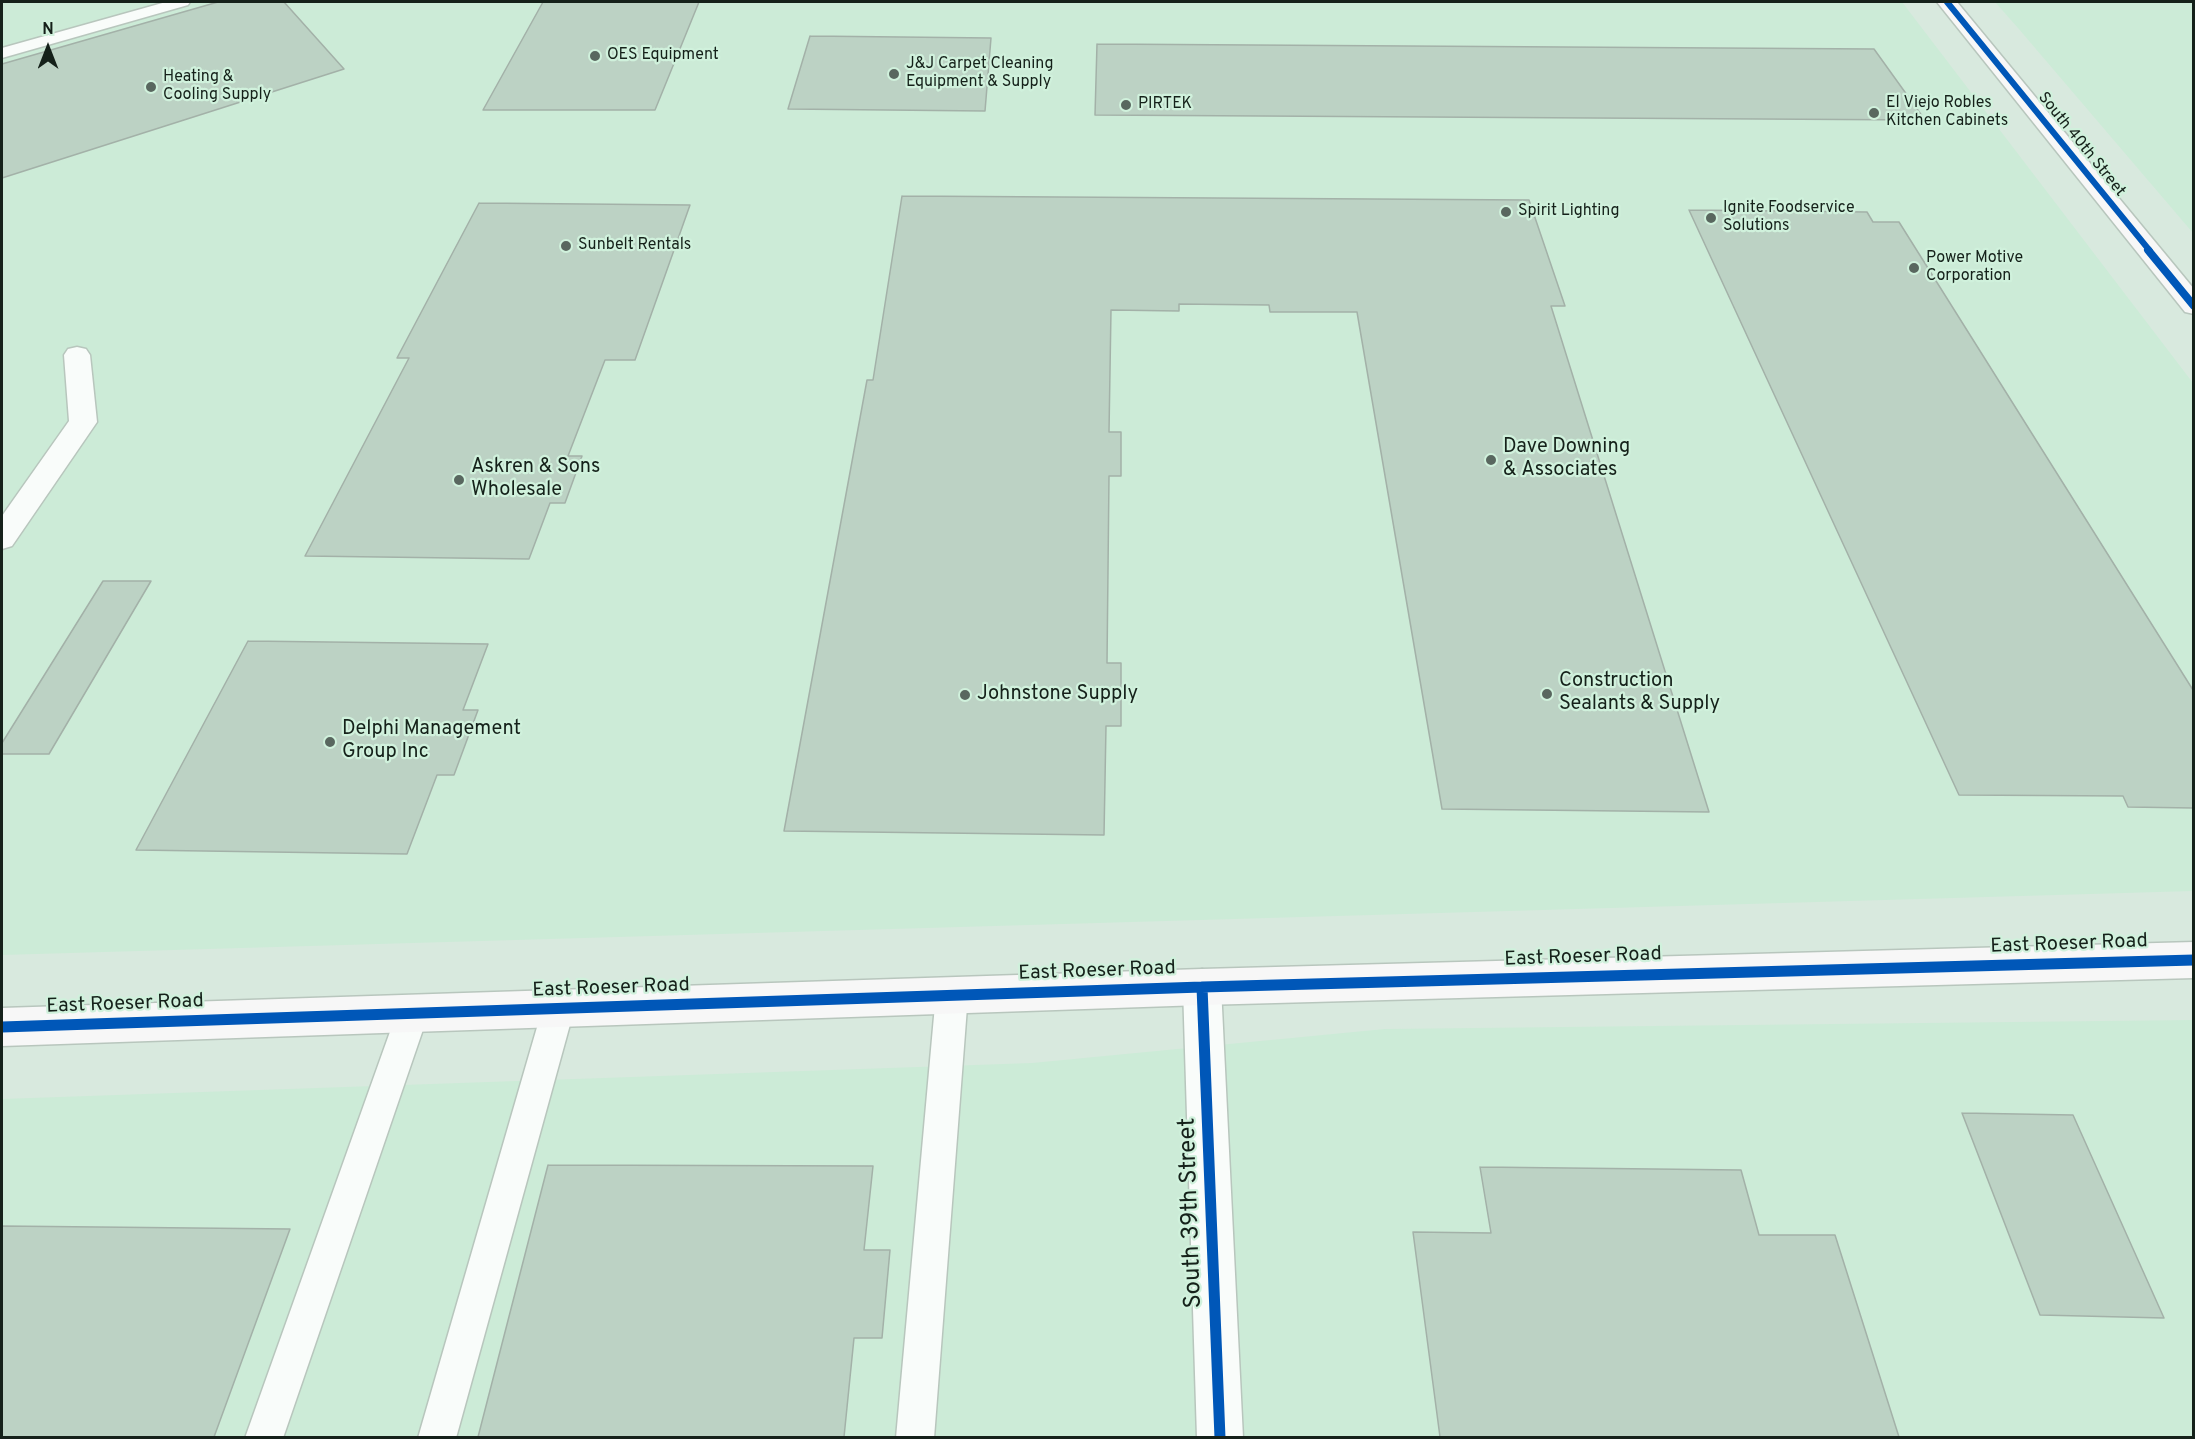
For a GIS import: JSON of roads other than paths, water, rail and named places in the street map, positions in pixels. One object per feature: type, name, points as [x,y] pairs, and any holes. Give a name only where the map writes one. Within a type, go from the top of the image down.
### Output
[{"type":"street","name":"South 40th Street","points":[[1947,2],[2193,306]]},
{"type":"street","points":[[2,538],[83,422],[76,355]]},
{"type":"street","name":"East Roeser Road","points":[[2,1027],[558,1010],[952,994],[2193,960]]},
{"type":"street","name":"South 39th Street","points":[[1202,987],[1220,1437]]},
{"type":"lane","points":[[2,53],[182,2]]},
{"type":"lane","points":[[915,1437],[952,994]]},
{"type":"lane","points":[[437,1437],[558,1010]]},
{"type":"lane","points":[[264,1437],[412,1015]]},
{"type":"place","name":"OES Equipment","points":[[595,56]]},
{"type":"place","name":"J&J Carpet Cleaning Equipment & Supply","points":[[894,74]]},
{"type":"place","name":"Heating & Cooling Supply","points":[[151,87]]},
{"type":"place","name":"PIRTEK","points":[[1126,105]]},
{"type":"place","name":"El Viejo Robles Kitchen Cabinets","points":[[1874,113]]},
{"type":"place","name":"Spirit Lighting","points":[[1506,212]]},
{"type":"place","name":"Ignite Foodservice Solutions","points":[[1711,218]]},
{"type":"place","name":"Sunbelt Rentals","points":[[566,246]]},
{"type":"place","name":"Power Motive Corporation","points":[[1914,268]]},
{"type":"place","name":"Dave Downing & Associates","points":[[1491,460]]},
{"type":"place","name":"Askren & Sons Wholesale","points":[[459,480]]},
{"type":"place","name":"Construction Sealants & Supply","points":[[1547,694]]},
{"type":"place","name":"Johnstone Supply","points":[[965,695]]},
{"type":"place","name":"Delphi Management Group Inc","points":[[330,742]]}]
